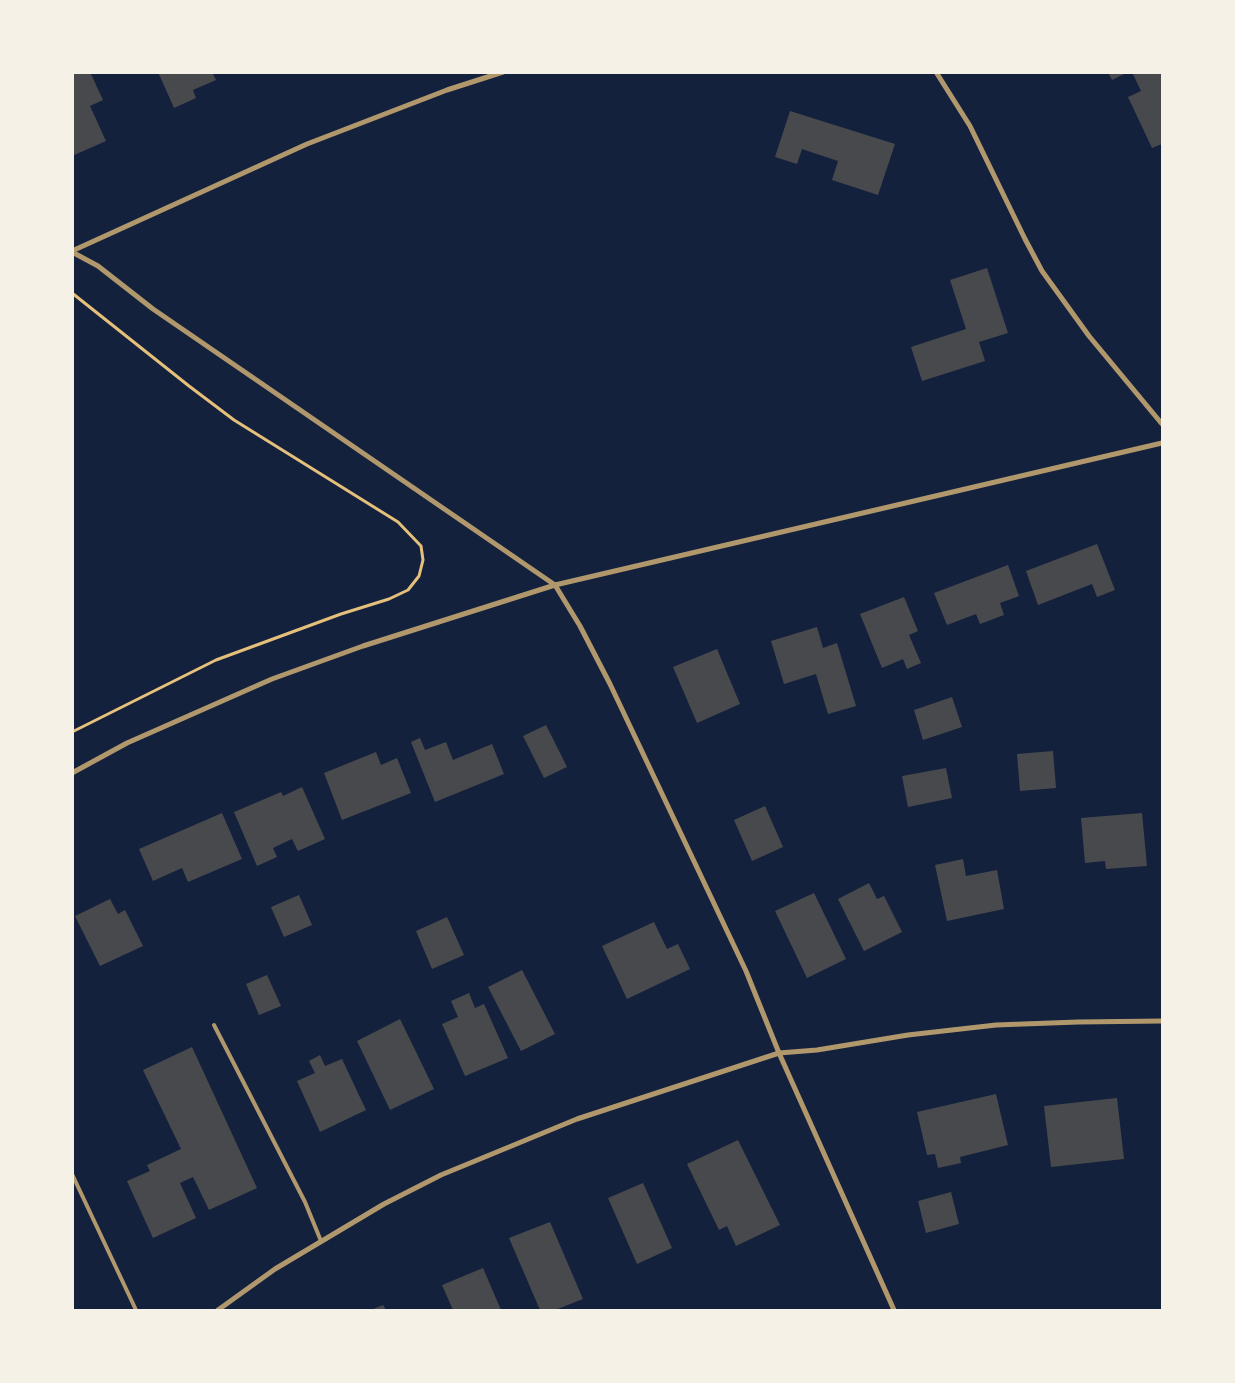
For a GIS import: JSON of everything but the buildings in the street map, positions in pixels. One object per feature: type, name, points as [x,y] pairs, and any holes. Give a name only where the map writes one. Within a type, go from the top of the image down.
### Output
[{"type":"street","points":[[72,252],[307,144],[447,90],[503,72]]},
{"type":"street","points":[[936,72],[970,126],[1024,239],[1042,271],[1089,336],[1162,424]]},
{"type":"street","points":[[72,252],[98,266],[153,309],[555,585],[580,626],[610,684],[746,971],[779,1053],[894,1310]]},
{"type":"street","points":[[72,773],[127,743],[272,679],[363,646],[555,585],[1162,442]]},
{"type":"street","points":[[218,1310],[275,1269],[321,1241],[384,1204],[441,1175],[522,1140],[586,1116],[779,1053],[817,1050],[908,1035],[996,1025],[1162,1021]]},
{"type":"lane","points":[[214,1025],[305,1202],[321,1241]]},
{"type":"lane","points":[[72,1174],[136,1310]]},
{"type":"path","points":[[72,293],[234,420],[398,522],[421,546],[423,560],[419,576],[408,590],[389,599],[341,614],[216,660],[72,732]]}]
